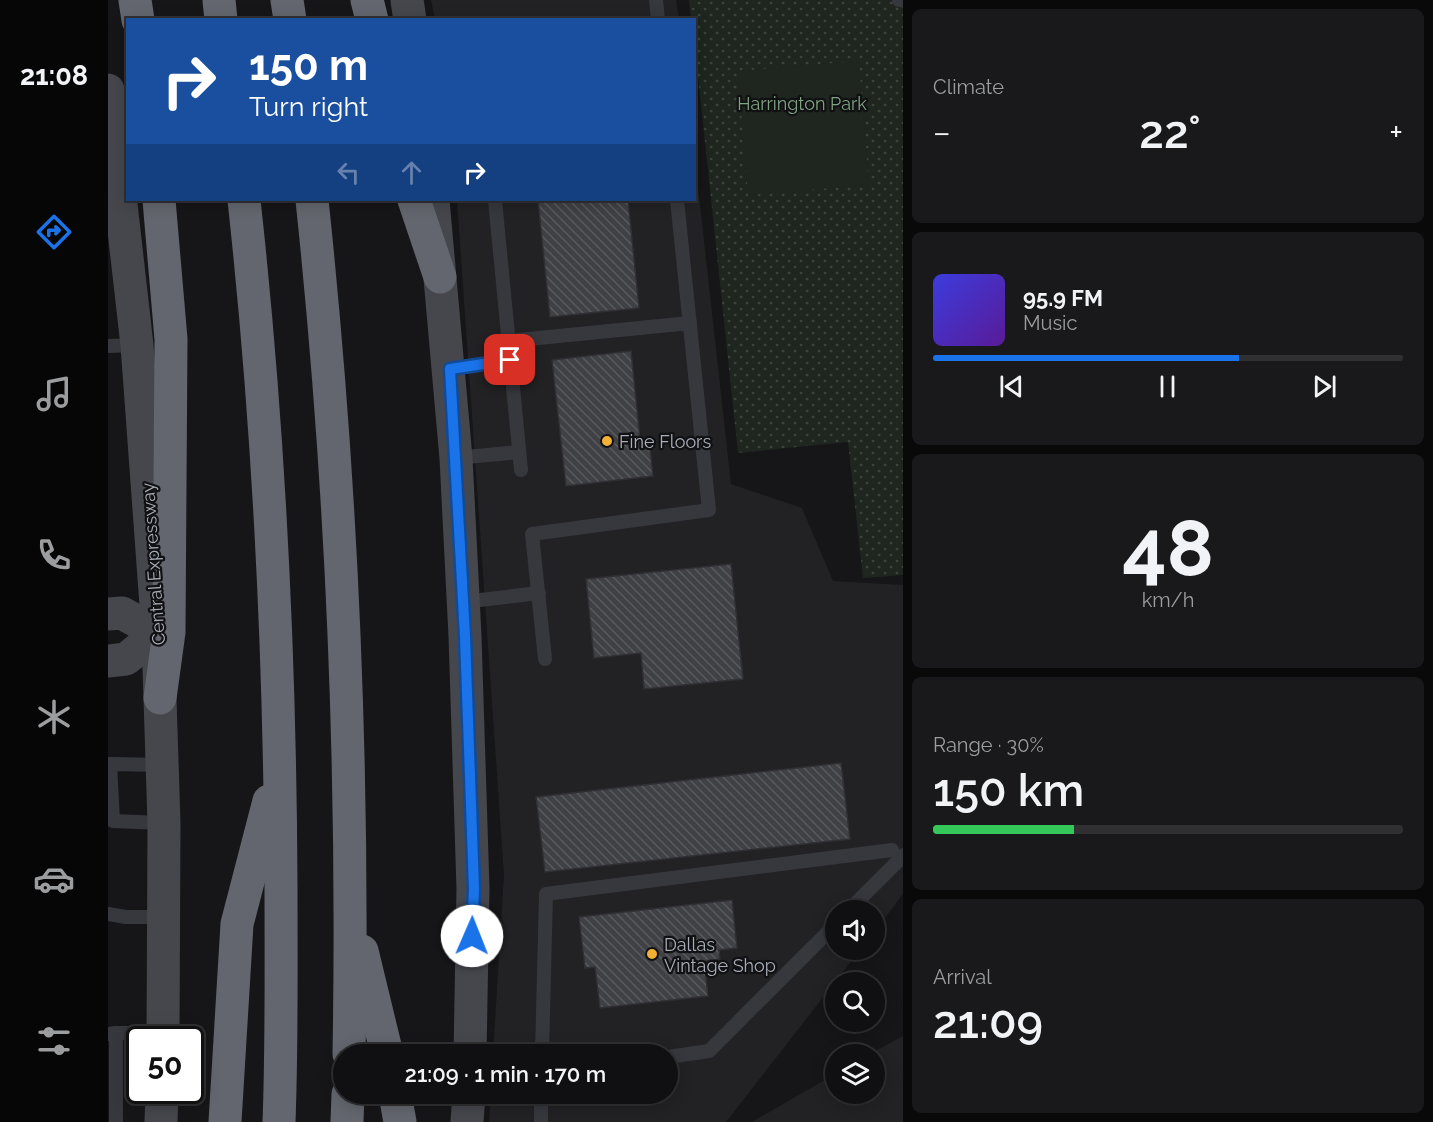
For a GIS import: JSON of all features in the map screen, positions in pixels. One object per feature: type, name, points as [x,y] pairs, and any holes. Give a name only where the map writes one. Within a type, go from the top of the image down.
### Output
[{"type":"highway","points":[[135,0],[138,18]]},
{"type":"highway","points":[[219,0],[221,18]]},
{"type":"highway","points":[[287,0],[290,18]]},
{"type":"highway","points":[[367,0],[372,18]]},
{"type":"highway","points":[[159,201],[171,339],[169,632],[160,698]]},
{"type":"highway","points":[[244,201],[263,408],[274,566],[281,755],[282,1048],[279,1122]]},
{"type":"highway","points":[[312,201],[326,349],[339,531],[347,704],[349,1044]]},
{"type":"highway","points":[[414,201],[440,277]]},
{"type":"highway","points":[[225,1122],[237,924],[281,755]]},
{"type":"highway","points":[[350,902],[385,1044]]},
{"type":"highway","points":[[347,1122],[348,1104]]},
{"type":"highway","points":[[397,1104],[400,1122]]},
{"type":"main road","points":[[407,0],[410,18]]},
{"type":"main road","name":"Central Expressway","points":[[108,90],[123,345],[158,633],[164,823],[163,1026]]},
{"type":"main road","points":[[433,201],[450,369],[463,602],[474,889],[470,1044]]},
{"type":"main road","points":[[108,614],[122,613],[158,633],[126,659],[108,661]]},
{"type":"main road","points":[[161,1122],[162,1104]]},
{"type":"main road","points":[[468,1122],[469,1104]]},
{"type":"lane","points":[[656,0],[658,18]]},
{"type":"lane","points":[[495,201],[521,470]]},
{"type":"lane","points":[[545,659],[532,534],[709,510],[677,201]]},
{"type":"lane","points":[[508,341],[690,323]]},
{"type":"lane","points":[[450,369],[510,360]]},
{"type":"lane","points":[[456,458],[519,452]]},
{"type":"lane","points":[[463,602],[538,593]]},
{"type":"lane","points":[[162,765],[109,762],[113,821],[164,823]]},
{"type":"lane","points":[[858,900],[898,853]]},
{"type":"lane","points":[[542,1044],[546,894],[898,853]]},
{"type":"lane","points":[[108,914],[126,917],[163,917]]},
{"type":"lane","points":[[678,1056],[710,1051],[825,935]]},
{"type":"lane","points":[[112,1033],[116,1122]]},
{"type":"lane","points":[[541,1104],[541,1122]]},
{"type":"shaded area","points":[[431,0],[676,0],[679,18],[435,18]]},
{"type":"shaded area","points":[[696,169],[731,484],[802,508],[833,581],[903,585],[903,894],[885,918],[885,900],[825,900],[825,960],[852,960],[843,972],[825,972],[825,995],[726,1122],[489,1122],[490,1104],[678,1104],[678,1044],[494,1044],[504,875],[457,201],[696,201]]},
{"type":"shaded area","points":[[903,1036],[903,1122],[752,1122],[825,1080],[825,1104],[885,1104],[885,1046]]},
{"type":"green space","name":"Harrington Park","points":[[689,0],[903,0],[903,575],[863,578],[848,442],[738,453],[696,57],[696,18],[691,18]]},
{"type":"green space","points":[[859,61],[869,185],[748,195],[738,71]]},
{"type":"building","points":[[538,201],[628,201],[639,308],[550,317]]},
{"type":"building","points":[[631,351],[640,439],[649,438],[653,476],[566,486],[552,360]]},
{"type":"building","points":[[731,564],[743,679],[644,689],[641,653],[594,658],[586,579]]},
{"type":"building","points":[[841,763],[850,839],[545,872],[536,797]]},
{"type":"building","name":"Dallas Vintage Shop","points":[[732,900],[737,948],[719,950],[720,959],[704,961],[708,996],[600,1008],[595,967],[585,968],[579,917]]},
{"type":"place","name":"Fine Floors","points":[[607,441]]},
{"type":"place","name":"Dallas Vintage Shop","points":[[652,954]]},
{"type":"route","points":[[472,936],[474,889],[465,636],[450,369],[510,360]]}]
